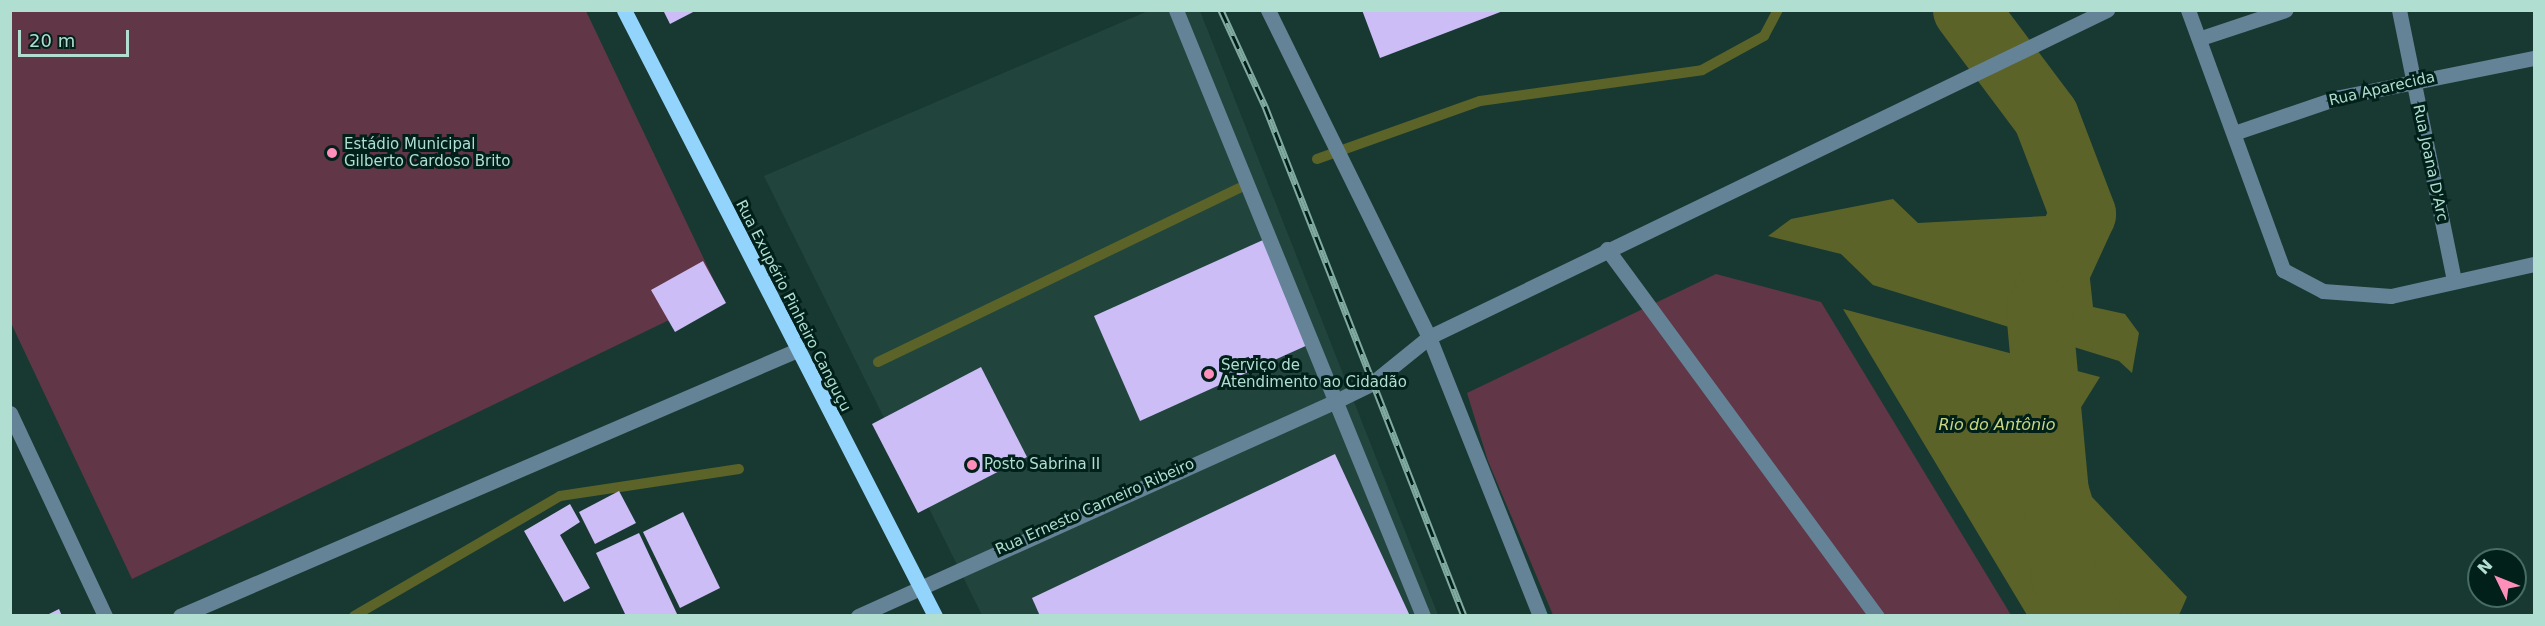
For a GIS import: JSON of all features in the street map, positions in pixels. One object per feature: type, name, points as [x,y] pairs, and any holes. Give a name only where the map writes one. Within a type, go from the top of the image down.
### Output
[{"type":"main road","name":"Rua Exupério Pinheiro Canguçu","points":[[624,10],[795,351],[935,615]]},
{"type":"street","points":[[1176,10],[1334,402],[1423,615]]},
{"type":"street","points":[[1268,10],[1429,337],[1540,615]]},
{"type":"street","name":"Rua Ernesto Carneiro Ribeiro","points":[[858,615],[918,585],[1334,402],[1371,384],[1429,337],[1704,201],[2107,10]]},
{"type":"street","points":[[2188,10],[2201,38],[2283,270],[2323,291],[2391,296],[2454,280],[2535,264]]},
{"type":"street","points":[[2201,38],[2285,10]]},
{"type":"street","name":"Rua Joana D'Arc","points":[[2399,10],[2454,280]]},
{"type":"street","name":"Rua Aparecida","points":[[2234,133],[2340,97],[2535,58]]},
{"type":"street","points":[[1607,249],[1877,615]]},
{"type":"street","points":[[180,615],[795,351]]},
{"type":"street","points":[[10,413],[105,615]]},
{"type":"shaded area","name":"Estádio Municipal Gilberto Cardoso Brito","points":[[11,10],[586,11],[721,295],[132,579],[11,323]]},
{"type":"shaded area","points":[[1148,11],[1200,11],[1438,615],[982,615],[764,176]]},
{"type":"shaded area","points":[[1716,274],[1821,302],[2011,615],[1553,615],[1488,461],[1467,393]]},
{"type":"water","points":[[1893,199],[1918,223],[2083,214],[2093,307],[2125,314],[2139,333],[2132,373],[2119,361],[1873,285],[1841,254],[1768,236],[1791,219]]},
{"type":"water","name":"Rio do Antônio","points":[[1843,309],[2100,377],[2070,425],[2092,497],[2187,597],[2179,615],[2027,615]]},
{"type":"building","points":[[663,10],[697,10],[670,24]]},
{"type":"building","points":[[1362,10],[1503,10],[1503,11],[1380,58]]},
{"type":"building","points":[[1263,240],[1310,344],[1140,421],[1094,316]]},
{"type":"building","points":[[703,261],[726,303],[675,332],[651,290]]},
{"type":"building","points":[[981,367],[1027,457],[918,513],[872,424]]},
{"type":"building","points":[[1335,454],[1410,616],[1040,616],[1032,598]]},
{"type":"building","points":[[619,491],[636,523],[595,544],[579,512]]},
{"type":"building","points":[[570,504],[580,522],[560,535],[590,588],[564,602],[524,531]]},
{"type":"building","points":[[683,512],[720,588],[680,608],[643,532]]},
{"type":"building","points":[[639,533],[678,616],[626,616],[596,553]]},
{"type":"building","points":[[59,609],[62,616],[45,616]]},
{"type":"waterway","points":[[1317,159],[1480,101],[1702,70],[1764,36],[1778,10]]},
{"type":"waterway","name":"Rio do Antônio","points":[[1966,10],[2046,117],[2083,214],[2039,310],[2064,577],[2088,616]]},
{"type":"waterway","points":[[878,362],[1239,188]]},
{"type":"waterway","points":[[354,616],[560,496],[739,469]]},
{"type":"railway","points":[[1221,10],[1265,106],[1464,616]]},
{"type":"place","name":"Estádio Municipal Gilberto Cardoso Brito","points":[[332,153]]},
{"type":"place","name":"Serviço de Atendimento ao Cidadão","points":[[1209,374]]},
{"type":"place","name":"Posto Sabrina II","points":[[972,465]]}]
